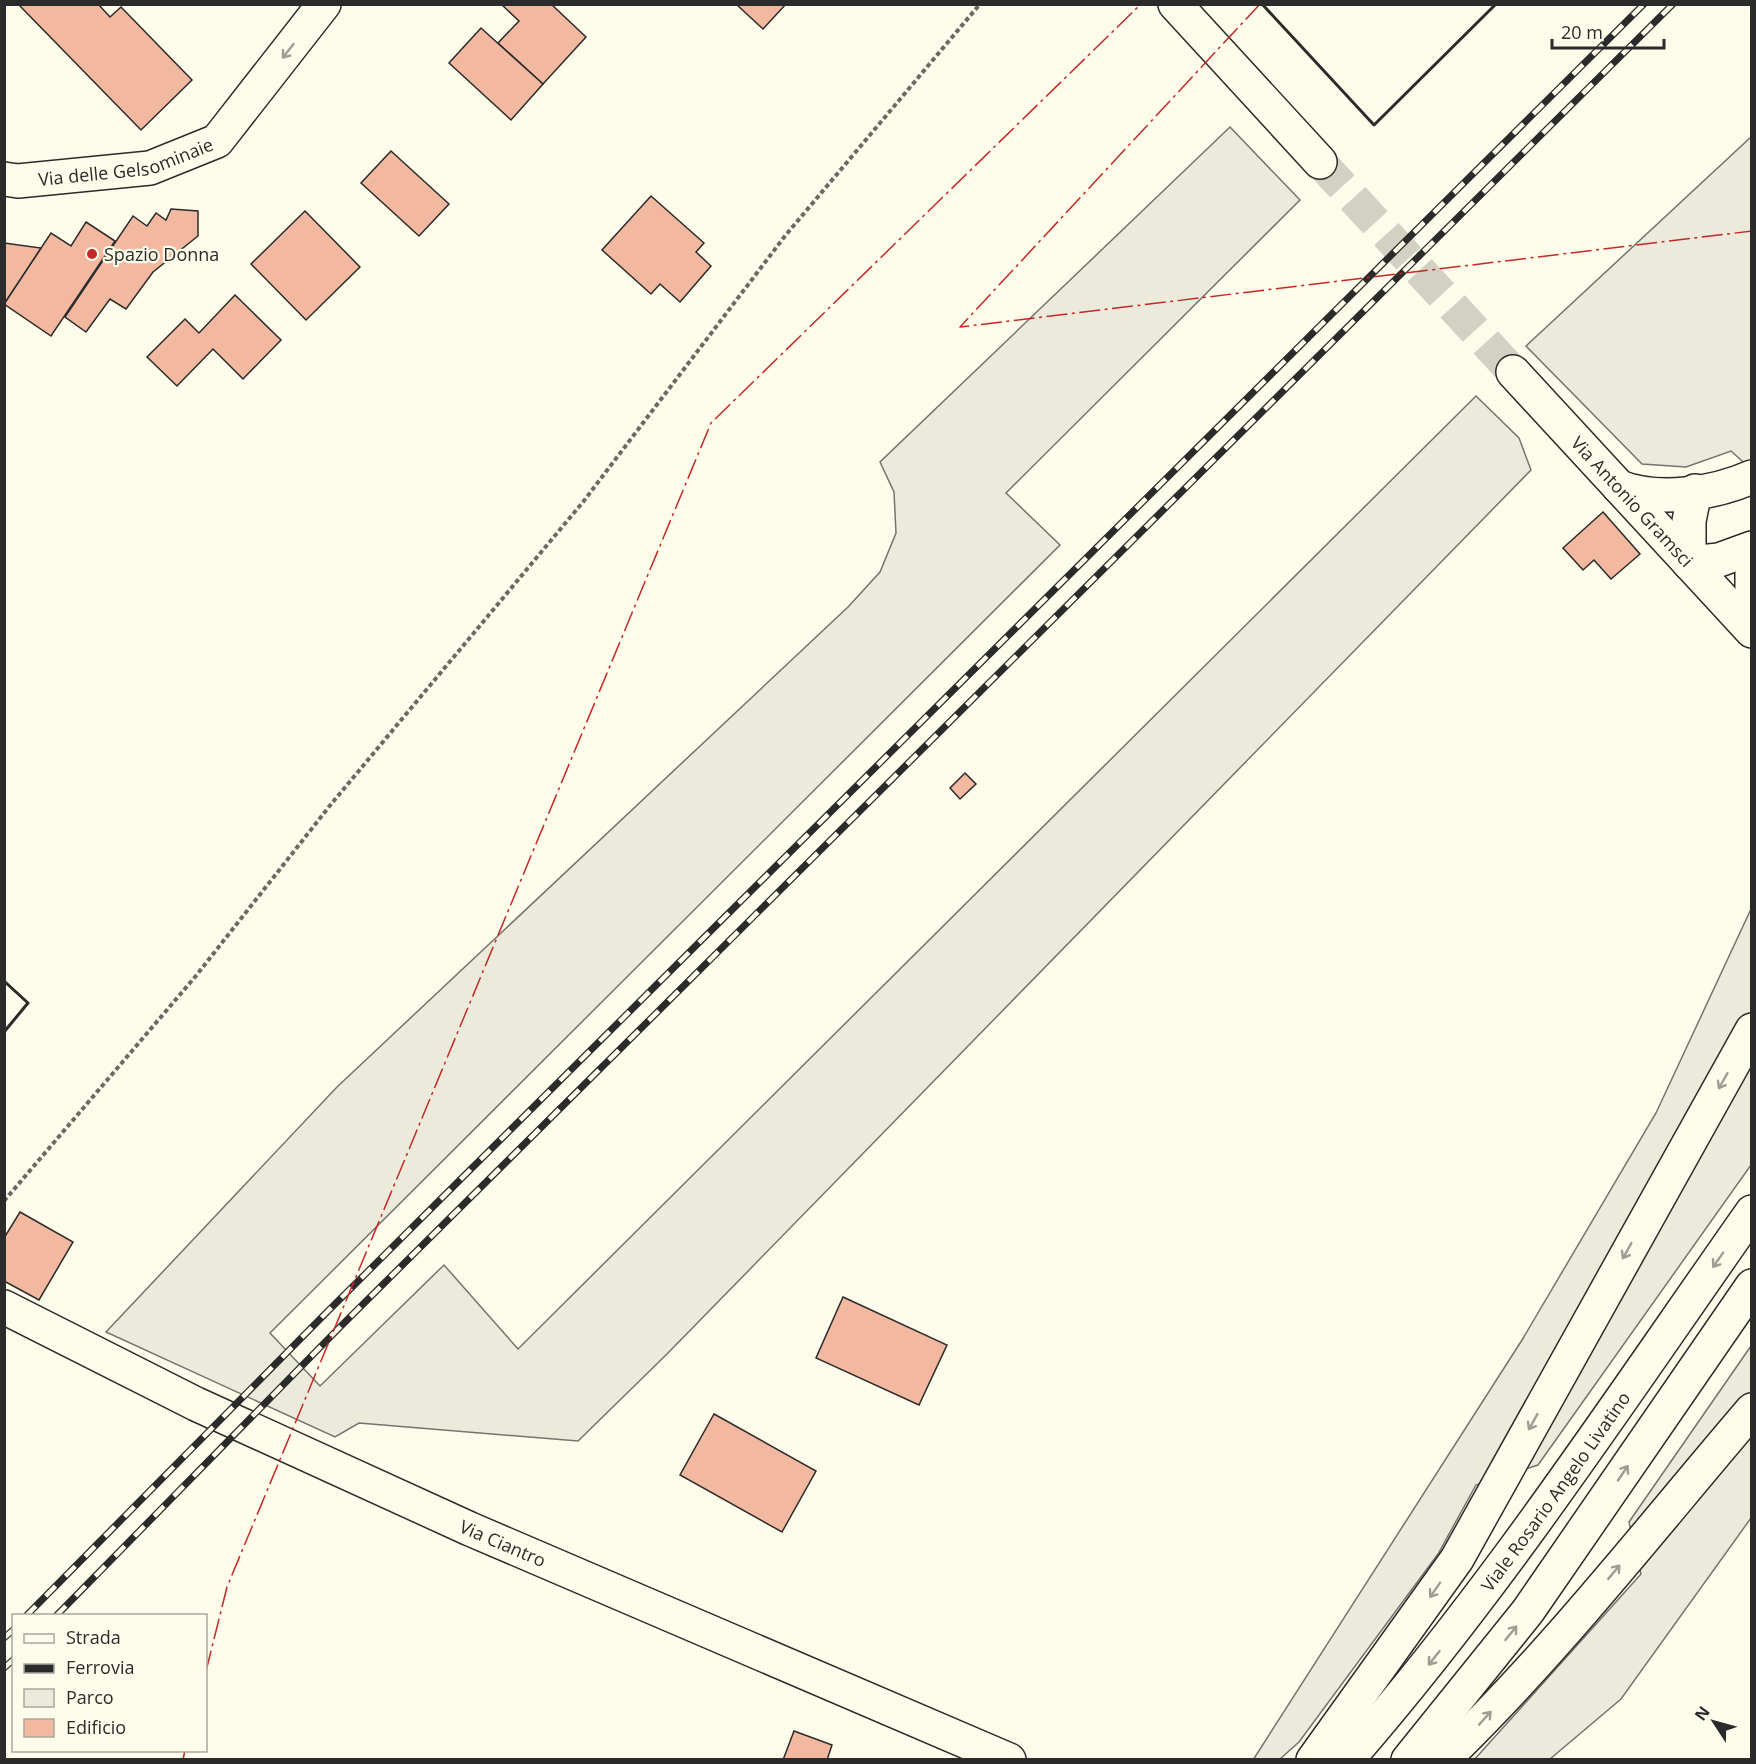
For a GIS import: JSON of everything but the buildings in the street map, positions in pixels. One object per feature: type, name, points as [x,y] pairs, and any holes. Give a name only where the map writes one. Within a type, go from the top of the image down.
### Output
[{"type":"main road","name":"Via delle Gelsominaie","points":[[4,179],[18,181],[150,168],[217,141],[324,4]]},
{"type":"main road","points":[[1175,4],[1320,162]]},
{"type":"main road","name":"Via Antonio Gramsci","points":[[1513,372],[1752,631]]},
{"type":"main road","points":[[1619,487],[1633,492],[1665,497],[1732,485],[1752,477]]},
{"type":"main road","points":[[1695,491],[1687,538],[1689,563],[1719,560],[1752,548]]},
{"type":"main road","points":[[1752,554],[1752,592]]},
{"type":"main road","points":[[1313,1760],[1457,1558],[1752,1030]]},
{"type":"main road","name":"Viale Rosario Angelo Livatino","points":[[1347,1760],[1416,1681],[1491,1584],[1752,1212]]},
{"type":"main road","points":[[1408,1760],[1528,1611],[1752,1286]]},
{"type":"main road","name":"Via Ciantro","points":[[4,1307],[196,1404],[470,1529],[1009,1760]]},
{"type":"main road","points":[[1443,1760],[1478,1726],[1560,1636],[1752,1410]]},
{"type":"path","points":[[4,1202],[195,977],[332,802],[583,502],[785,236],[980,4]]},
{"type":"green space","points":[[1230,127],[1300,200],[1006,493],[1060,545],[270,1333],[320,1386],[444,1265],[518,1349],[1476,396],[1519,438],[1531,470],[667,1354],[578,1441],[359,1423],[335,1437],[106,1332],[337,1087],[848,607],[880,572],[896,533],[894,492],[880,462]]},
{"type":"green space","points":[[1751,137],[1751,469],[1731,451],[1686,467],[1642,464],[1526,346]]},
{"type":"green space","points":[[1751,909],[1751,1165],[1538,1465],[1476,1485],[1438,1554],[1299,1742],[1280,1759],[1253,1760],[1522,1340],[1656,1113]]},
{"type":"green space","points":[[1751,1346],[1751,1518],[1621,1699],[1550,1759],[1474,1760],[1641,1574],[1629,1522]]},
{"type":"tunnel","points":[[1320,162],[1513,372]]},
{"type":"railway","points":[[28,1614],[326,1313],[1644,4]]},
{"type":"railway","points":[[58,1614],[340,1327],[1673,4]]},
{"type":"railway","points":[[4,1638],[12,1631]]},
{"type":"railway","points":[[4,1668],[12,1661]]},
{"type":"wall","points":[[1262,4],[1374,125],[1496,4]]},
{"type":"wall","points":[[4,981],[28,1003],[4,1032]]},
{"type":"power","points":[[207,1667],[227,1587],[711,423],[1141,4]]},
{"type":"power","points":[[1260,4],[960,327],[1752,231]]},
{"type":"power","points":[[183,1760],[185,1752]]},
{"type":"place","name":"Spazio Donna","points":[[92,254]]}]
